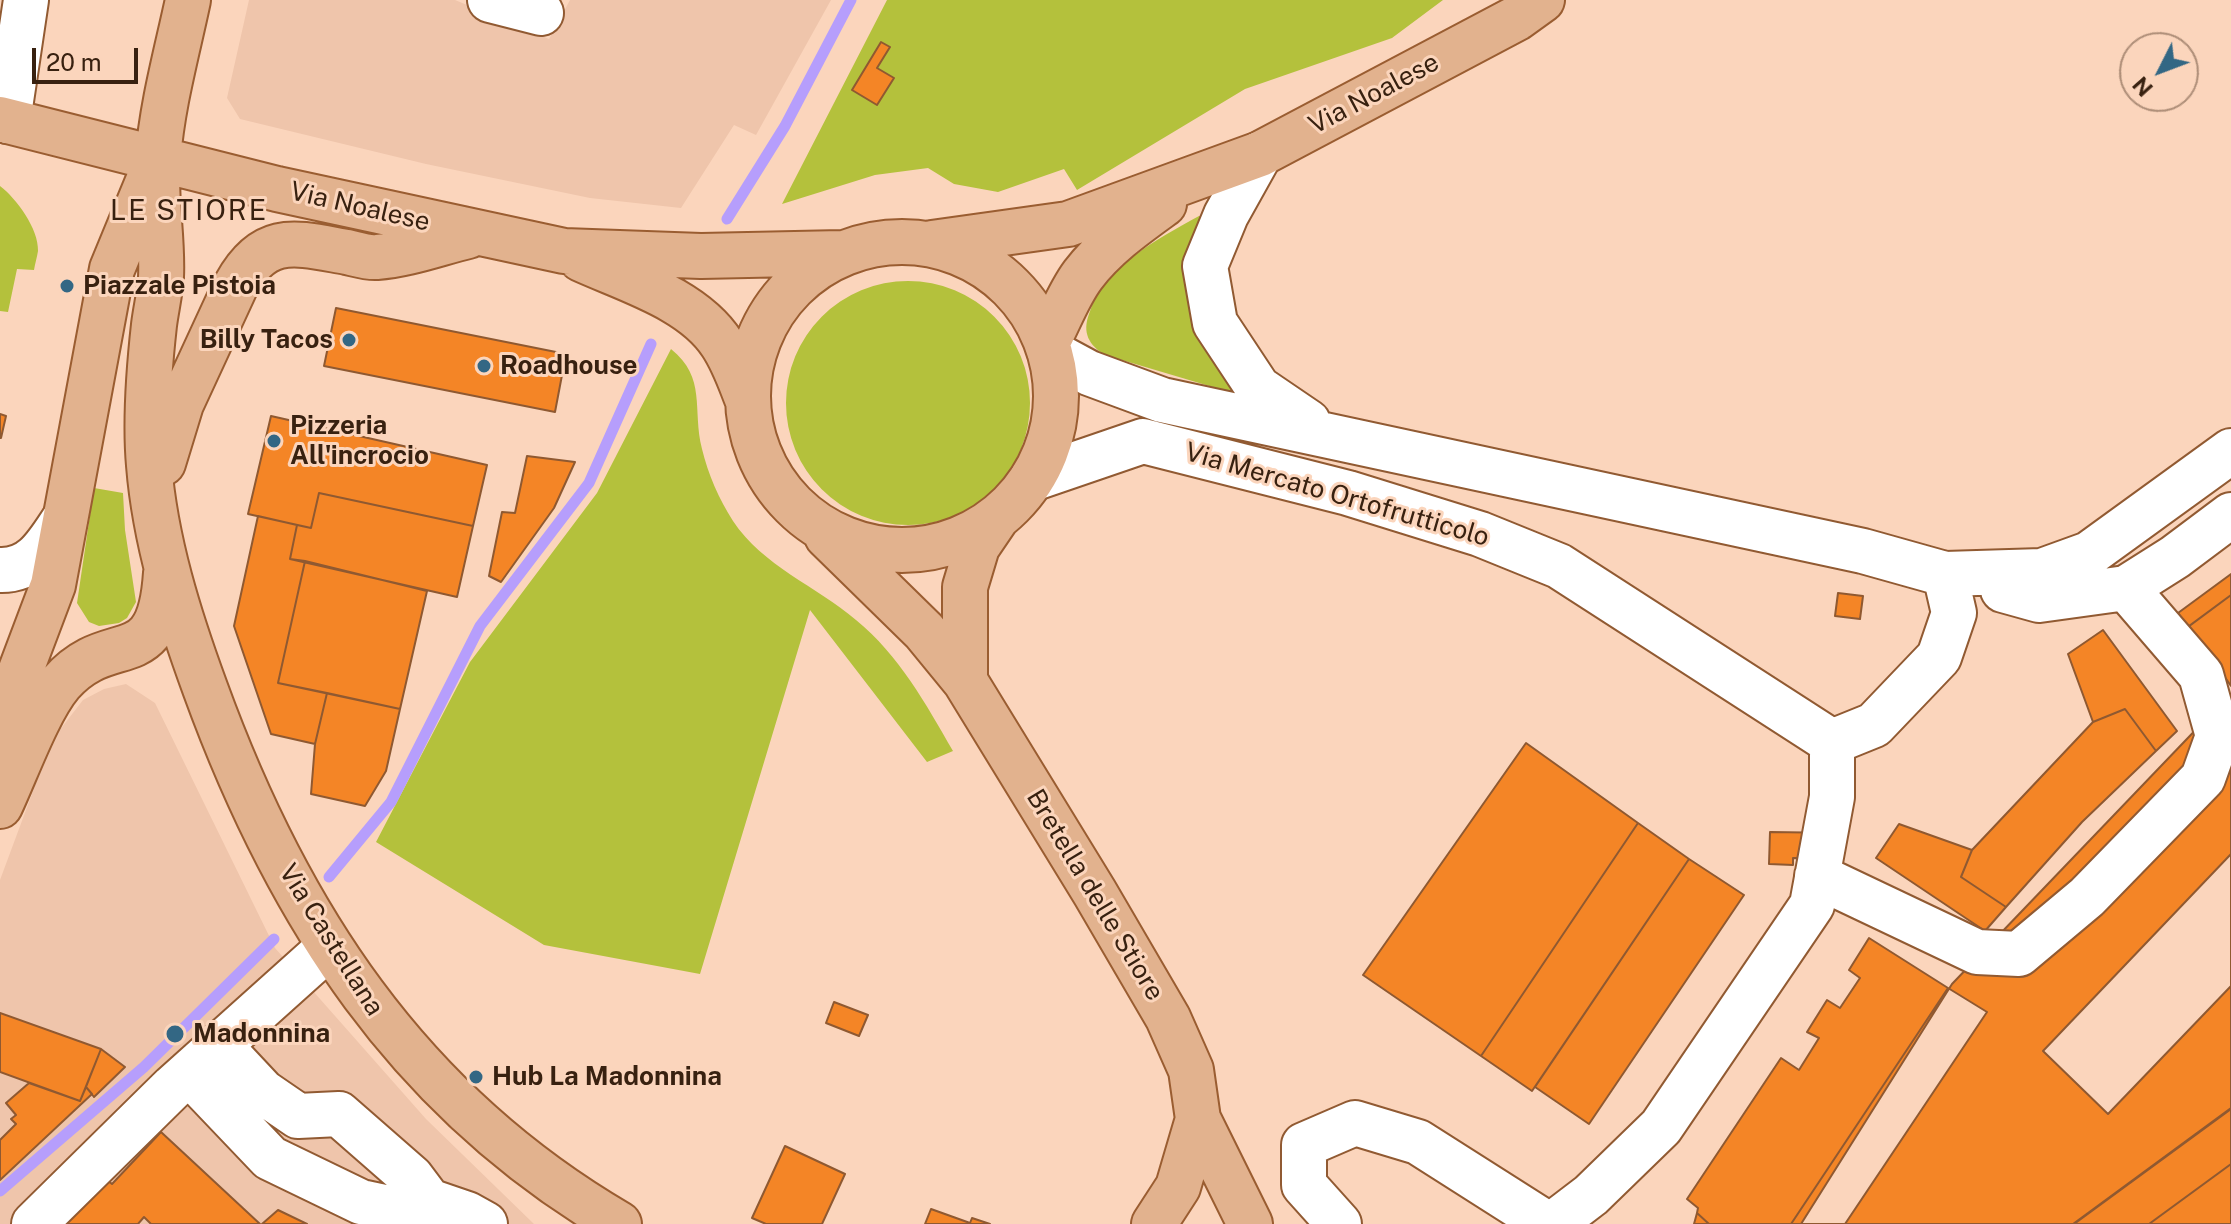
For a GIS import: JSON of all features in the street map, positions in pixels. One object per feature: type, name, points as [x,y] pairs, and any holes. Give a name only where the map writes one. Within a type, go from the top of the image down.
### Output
[{"type":"main road","points":[[0,738],[13,691],[53,585],[112,269],[157,159],[188,0]]},
{"type":"main road","name":"Via Noalese","points":[[930,243],[968,256],[1002,277],[1029,307],[1049,347],[1057,395],[1051,439],[1032,479],[1016,501],[996,519],[967,536],[936,547],[902,551],[869,547],[836,536],[808,518],[783,494],[764,466],[752,434],[748,401],[749,370],[758,340],[771,312],[814,267],[842,253],[885,242],[930,243],[1068,224],[1201,177],[1260,154],[1490,32],[1542,0]]},
{"type":"main road","name":"Via Noalese","points":[[4,120],[277,189],[564,251],[701,256],[842,253]]},
{"type":"main road","points":[[0,806],[48,703],[60,685],[91,659],[138,644],[158,623],[164,602],[167,566],[148,463],[154,328],[161,278],[157,159]]},
{"type":"main road","name":"Via Noalese","points":[[1049,347],[1081,278],[1093,262],[1119,237],[1201,177]]},
{"type":"main road","points":[[155,513],[165,455],[181,404],[236,285],[256,257],[281,243],[297,243],[376,258],[478,234]]},
{"type":"main road","name":"Via Noalese","points":[[564,251],[667,299],[706,325],[729,356],[748,401]]},
{"type":"main road","name":"Bretella delle Stiore","points":[[808,518],[924,631],[965,681],[1168,1018],[1191,1070],[1198,1119],[1250,1224]]},
{"type":"main road","points":[[965,681],[965,587],[977,547],[996,519]]},
{"type":"main road","name":"Via Castellana","points":[[167,566],[196,664],[238,771],[288,877],[329,947],[401,1045],[457,1104],[519,1156],[619,1224]]},
{"type":"main road","points":[[53,585],[60,627],[68,638],[79,645],[110,652]]},
{"type":"main road","name":"Bretella delle Stiore","points":[[1154,1224],[1178,1187],[1198,1119]]},
{"type":"street","points":[[4,120],[26,0]]},
{"type":"street","points":[[490,0],[541,13]]},
{"type":"street","name":"Via Mercato Ortofrutticolo","points":[[1260,154],[1226,215],[1205,266],[1215,323],[1258,388],[1326,435]]},
{"type":"street","name":"Via Mercato Ortofrutticolo","points":[[1049,347],[1098,377],[1162,400],[1863,551],[2039,600],[2126,588],[2175,557],[2231,515]]},
{"type":"street","name":"Via Mercato Ortofrutticolo","points":[[1032,479],[1143,441],[1348,493],[1480,534],[1559,566],[1832,742]]},
{"type":"street","points":[[1339,1224],[1304,1185],[1304,1145],[1355,1123],[1418,1142],[1550,1224],[1591,1195],[1661,1127],[1812,905],[1832,797],[1832,742],[1874,725],[1939,657],[1954,613],[1945,574],[2042,571],[2089,554],[2231,451]]},
{"type":"street","points":[[0,570],[11,570],[39,555],[65,518]]},
{"type":"street","points":[[1817,876],[1977,952],[2019,954],[2087,897],[2203,778],[2218,736],[2201,675],[2126,588]]},
{"type":"street","points":[[34,1224],[204,1059],[329,947]]},
{"type":"street","points":[[204,1059],[298,1116],[339,1114],[411,1177],[429,1201],[467,1214],[485,1224]]},
{"type":"street","points":[[204,1059],[270,1158],[361,1202],[403,1211],[417,1209],[429,1201]]},
{"type":"shaded area","points":[[249,0],[455,0],[549,39],[570,0],[831,0],[756,135],[734,125],[681,208],[590,198],[426,164],[240,119],[227,98]]},
{"type":"shaded area","name":"Madonnina","points":[[126,684],[155,703],[275,948],[426,1119],[534,1224],[0,1224],[0,880],[52,740],[83,700],[104,689]]},
{"type":"green space","points":[[887,0],[1443,0],[1392,38],[1245,89],[1077,190],[1064,169],[998,192],[954,184],[928,168],[875,175],[782,204]]},
{"type":"green space","points":[[0,186],[25,215],[35,233],[38,251],[34,270],[17,269],[8,312],[0,311]]},
{"type":"green space","points":[[1199,216],[1206,217],[1253,399],[1105,355],[1091,343],[1087,333],[1087,321],[1096,297],[1120,268],[1150,244]]},
{"type":"green space","points":[[908,281],[955,290],[994,317],[1021,356],[1030,403],[1021,450],[994,489],[955,516],[908,525],[861,516],[822,489],[795,450],[786,403],[795,356],[822,317],[861,290]]},
{"type":"green space","points":[[671,349],[690,371],[704,458],[714,486],[733,521],[759,551],[856,620],[886,649],[910,681],[953,751],[927,762],[810,610],[700,974],[544,945],[376,842],[470,662],[597,493]]},
{"type":"green space","points":[[94,488],[123,493],[136,602],[127,618],[119,623],[99,626],[89,622],[77,603]]},
{"type":"building","points":[[881,42],[890,47],[877,68],[894,78],[877,105],[852,90]]},
{"type":"building","points":[[336,308],[566,354],[555,412],[324,366]]},
{"type":"building","points":[[0,414],[6,416],[1,438],[0,438]]},
{"type":"building","points":[[271,416],[487,465],[473,526],[319,493],[311,528],[248,514]]},
{"type":"building","points":[[527,456],[575,462],[554,508],[501,582],[489,576],[502,512],[515,513]]},
{"type":"building","points":[[319,493],[473,526],[457,597],[290,559],[297,525],[311,528]]},
{"type":"building","points":[[258,516],[297,525],[290,559],[305,561],[278,683],[327,693],[315,744],[271,734],[234,626]]},
{"type":"building","points":[[305,561],[427,591],[400,709],[278,683]]},
{"type":"building","points":[[2231,574],[2231,595],[2188,627],[2178,613]]},
{"type":"building","points":[[1838,593],[1863,596],[1860,619],[1835,616]]},
{"type":"building","points":[[2231,595],[2231,686],[2189,626]]},
{"type":"building","points":[[2103,630],[2177,731],[2156,751],[2125,709],[2093,722],[2068,654]]},
{"type":"building","points":[[327,693],[400,709],[386,771],[365,806],[311,794],[315,744]]},
{"type":"building","points":[[2231,701],[2231,1109],[2074,1224],[1801,1224],[1952,984],[2207,718]]},
{"type":"building","points":[[2125,709],[2156,751],[2082,822],[2006,907],[1961,877],[1972,850],[2093,722]]},
{"type":"building","points":[[1526,743],[1638,823],[1481,1056],[1363,975]]},
{"type":"building","points":[[1638,823],[1689,859],[1532,1091],[1481,1056]]},
{"type":"building","points":[[1899,824],[1972,850],[1961,877],[2006,907],[1985,931],[1876,858]]},
{"type":"building","points":[[1770,832],[1841,833],[1841,859],[1793,858],[1793,865],[1769,864]]},
{"type":"building","points":[[2231,854],[2231,986],[2108,1114],[2043,1051]]},
{"type":"building","points":[[1689,859],[1744,895],[1589,1124],[1535,1087]]},
{"type":"building","points":[[1869,938],[1948,988],[1791,1224],[1709,1224],[1687,1199],[1781,1058],[1799,1070],[1819,1038],[1807,1032],[1827,1000],[1840,1008],[1860,978],[1849,970]]},
{"type":"building","points":[[1948,988],[1987,1012],[1845,1224],[1791,1224]]},
{"type":"building","points":[[834,1002],[868,1015],[859,1036],[826,1023]]},
{"type":"building","points":[[0,1013],[101,1049],[80,1101],[0,1072]]},
{"type":"building","points":[[101,1049],[125,1067],[94,1097],[86,1087]]},
{"type":"building","points":[[29,1083],[80,1101],[86,1087],[92,1094],[0,1180],[0,1140],[16,1124],[11,1119],[16,1115],[6,1103]]},
{"type":"building","points":[[2231,1108],[2231,1164],[2149,1224],[2073,1224]]},
{"type":"building","points":[[161,1132],[260,1224],[151,1224],[144,1217],[138,1224],[64,1224],[106,1179],[112,1184]]},
{"type":"building","points":[[785,1146],[845,1174],[822,1224],[766,1224],[752,1218]]},
{"type":"building","points":[[2231,1164],[2231,1224],[2149,1224]]},
{"type":"building","points":[[931,1209],[970,1223],[972,1218],[990,1224],[925,1224]]},
{"type":"building","points":[[278,1210],[307,1224],[262,1224]]},
{"type":"building","points":[[1697,1213],[1709,1224],[1694,1224]]},
{"type":"waterway","points":[[727,219],[785,126],[851,0]]},
{"type":"waterway","points":[[329,877],[391,802],[480,626],[589,483],[651,344]]},
{"type":"waterway","points":[[0,1191],[144,1067],[274,939]]},
{"type":"place","name":"Piazzale Pistoia","points":[[67,286]]},
{"type":"place","name":"Billy Tacos","points":[[349,340]]},
{"type":"place","name":"Roadhouse","points":[[484,366]]},
{"type":"place","name":"Pizzeria All'incrocio","points":[[274,441]]},
{"type":"place","name":"Madonnina","points":[[175,1034]]},
{"type":"place","name":"Hub La Madonnina","points":[[476,1077]]},
{"type":"district","name":"LE STIORE","points":[[189,211]]}]
